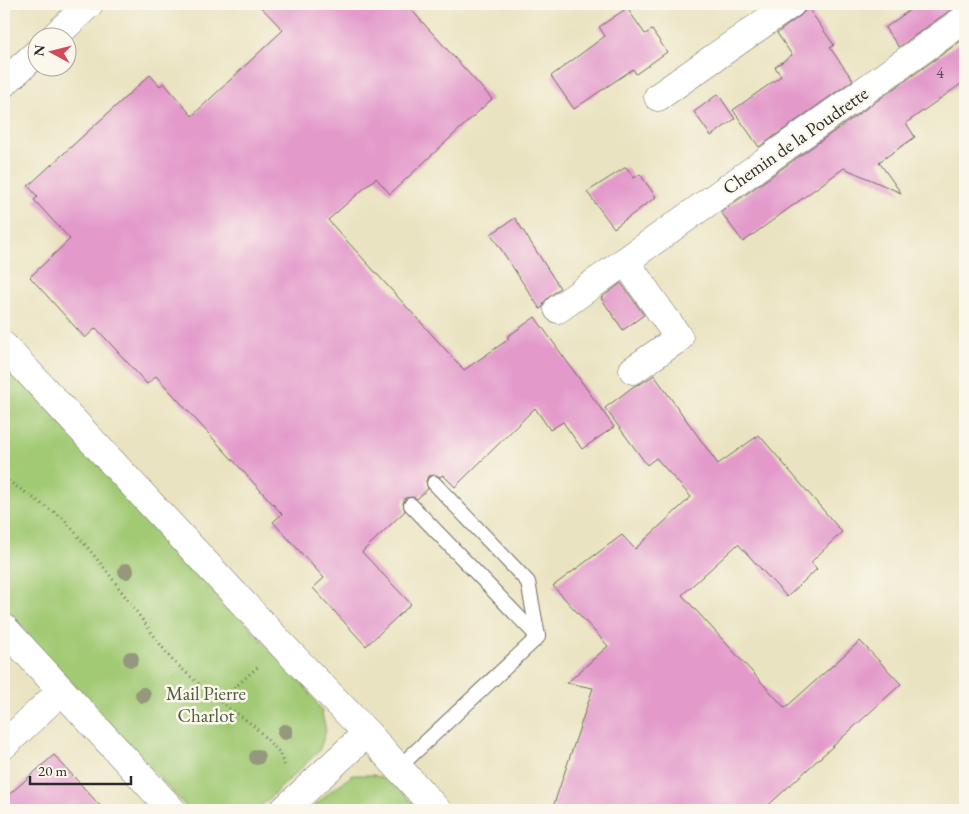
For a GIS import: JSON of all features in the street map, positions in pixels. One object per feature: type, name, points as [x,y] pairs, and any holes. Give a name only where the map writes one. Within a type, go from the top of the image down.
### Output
[{"type":"street","points":[[64,28],[89,4]]},
{"type":"street","points":[[658,97],[790,4]]},
{"type":"street","name":"Chemin de la Poudrette","points":[[558,309],[965,19]]},
{"type":"street","points":[[4,83],[28,61]]},
{"type":"street","points":[[625,261],[679,338],[633,370]]},
{"type":"street","points":[[4,346],[282,645],[399,767],[436,810]]},
{"type":"street","points":[[4,628],[172,810]]},
{"type":"street","points":[[4,745],[61,690]]},
{"type":"street","points":[[284,810],[366,733]]},
{"type":"lane","points":[[434,483],[528,582],[538,637]]},
{"type":"lane","points":[[411,505],[538,637]]},
{"type":"lane","points":[[399,767],[538,637]]},
{"type":"path","points":[[4,478],[64,518],[106,570],[171,659],[219,701],[253,725],[279,752],[286,770]]},
{"type":"path","points":[[219,701],[262,664]]},
{"type":"green space","name":"Mail Pierre Charlot","points":[[4,361],[305,687],[321,709],[326,731],[319,751],[257,810],[189,810],[4,608]]},
{"type":"green space","points":[[353,775],[374,775],[395,784],[419,810],[310,810],[332,790]]},
{"type":"building","points":[[258,4],[406,4],[492,99],[390,194],[376,178],[328,220],[464,370],[509,339],[507,337],[535,317],[614,427],[582,449],[563,422],[550,430],[535,408],[455,487],[443,475],[440,477],[436,475],[428,476],[426,481],[428,489],[417,499],[413,497],[405,498],[403,503],[405,511],[362,552],[411,604],[366,646],[313,588],[324,578],[273,522],[282,514],[156,376],[147,384],[96,328],[85,338],[30,277],[70,239],[34,200],[38,197],[28,186],[150,75],[160,86],[164,83],[192,116],[283,30]]},
{"type":"building","points":[[918,4],[954,4],[956,6],[899,47],[885,28]]},
{"type":"building","points":[[806,5],[834,45],[830,48],[853,80],[759,147],[733,110],[781,76],[775,67],[792,55],[777,33],[800,16],[805,11]]},
{"type":"building","points":[[627,8],[645,34],[652,30],[667,52],[636,74],[633,69],[574,109],[551,76],[605,36],[599,27]]},
{"type":"building","points":[[965,38],[965,81],[906,123],[915,137],[879,162],[901,193],[844,168],[743,242],[721,212]]},
{"type":"building","points":[[718,94],[735,119],[711,136],[694,112]]},
{"type":"building","points":[[626,167],[634,178],[640,174],[656,197],[614,228],[587,192]]},
{"type":"building","points":[[515,218],[560,288],[544,302],[543,307],[540,309],[491,234]]},
{"type":"building","points":[[621,283],[644,315],[623,330],[601,298]]},
{"type":"building","points":[[654,375],[718,464],[759,435],[842,532],[811,562],[817,569],[787,597],[738,544],[682,595],[785,708],[860,641],[901,684],[763,810],[552,810],[593,688],[567,683],[608,646],[553,586],[622,535],[635,549],[691,497],[656,458],[647,465],[605,408],[634,386]]},
{"type":"building","points":[[54,755],[104,810],[4,810],[4,799]]}]
